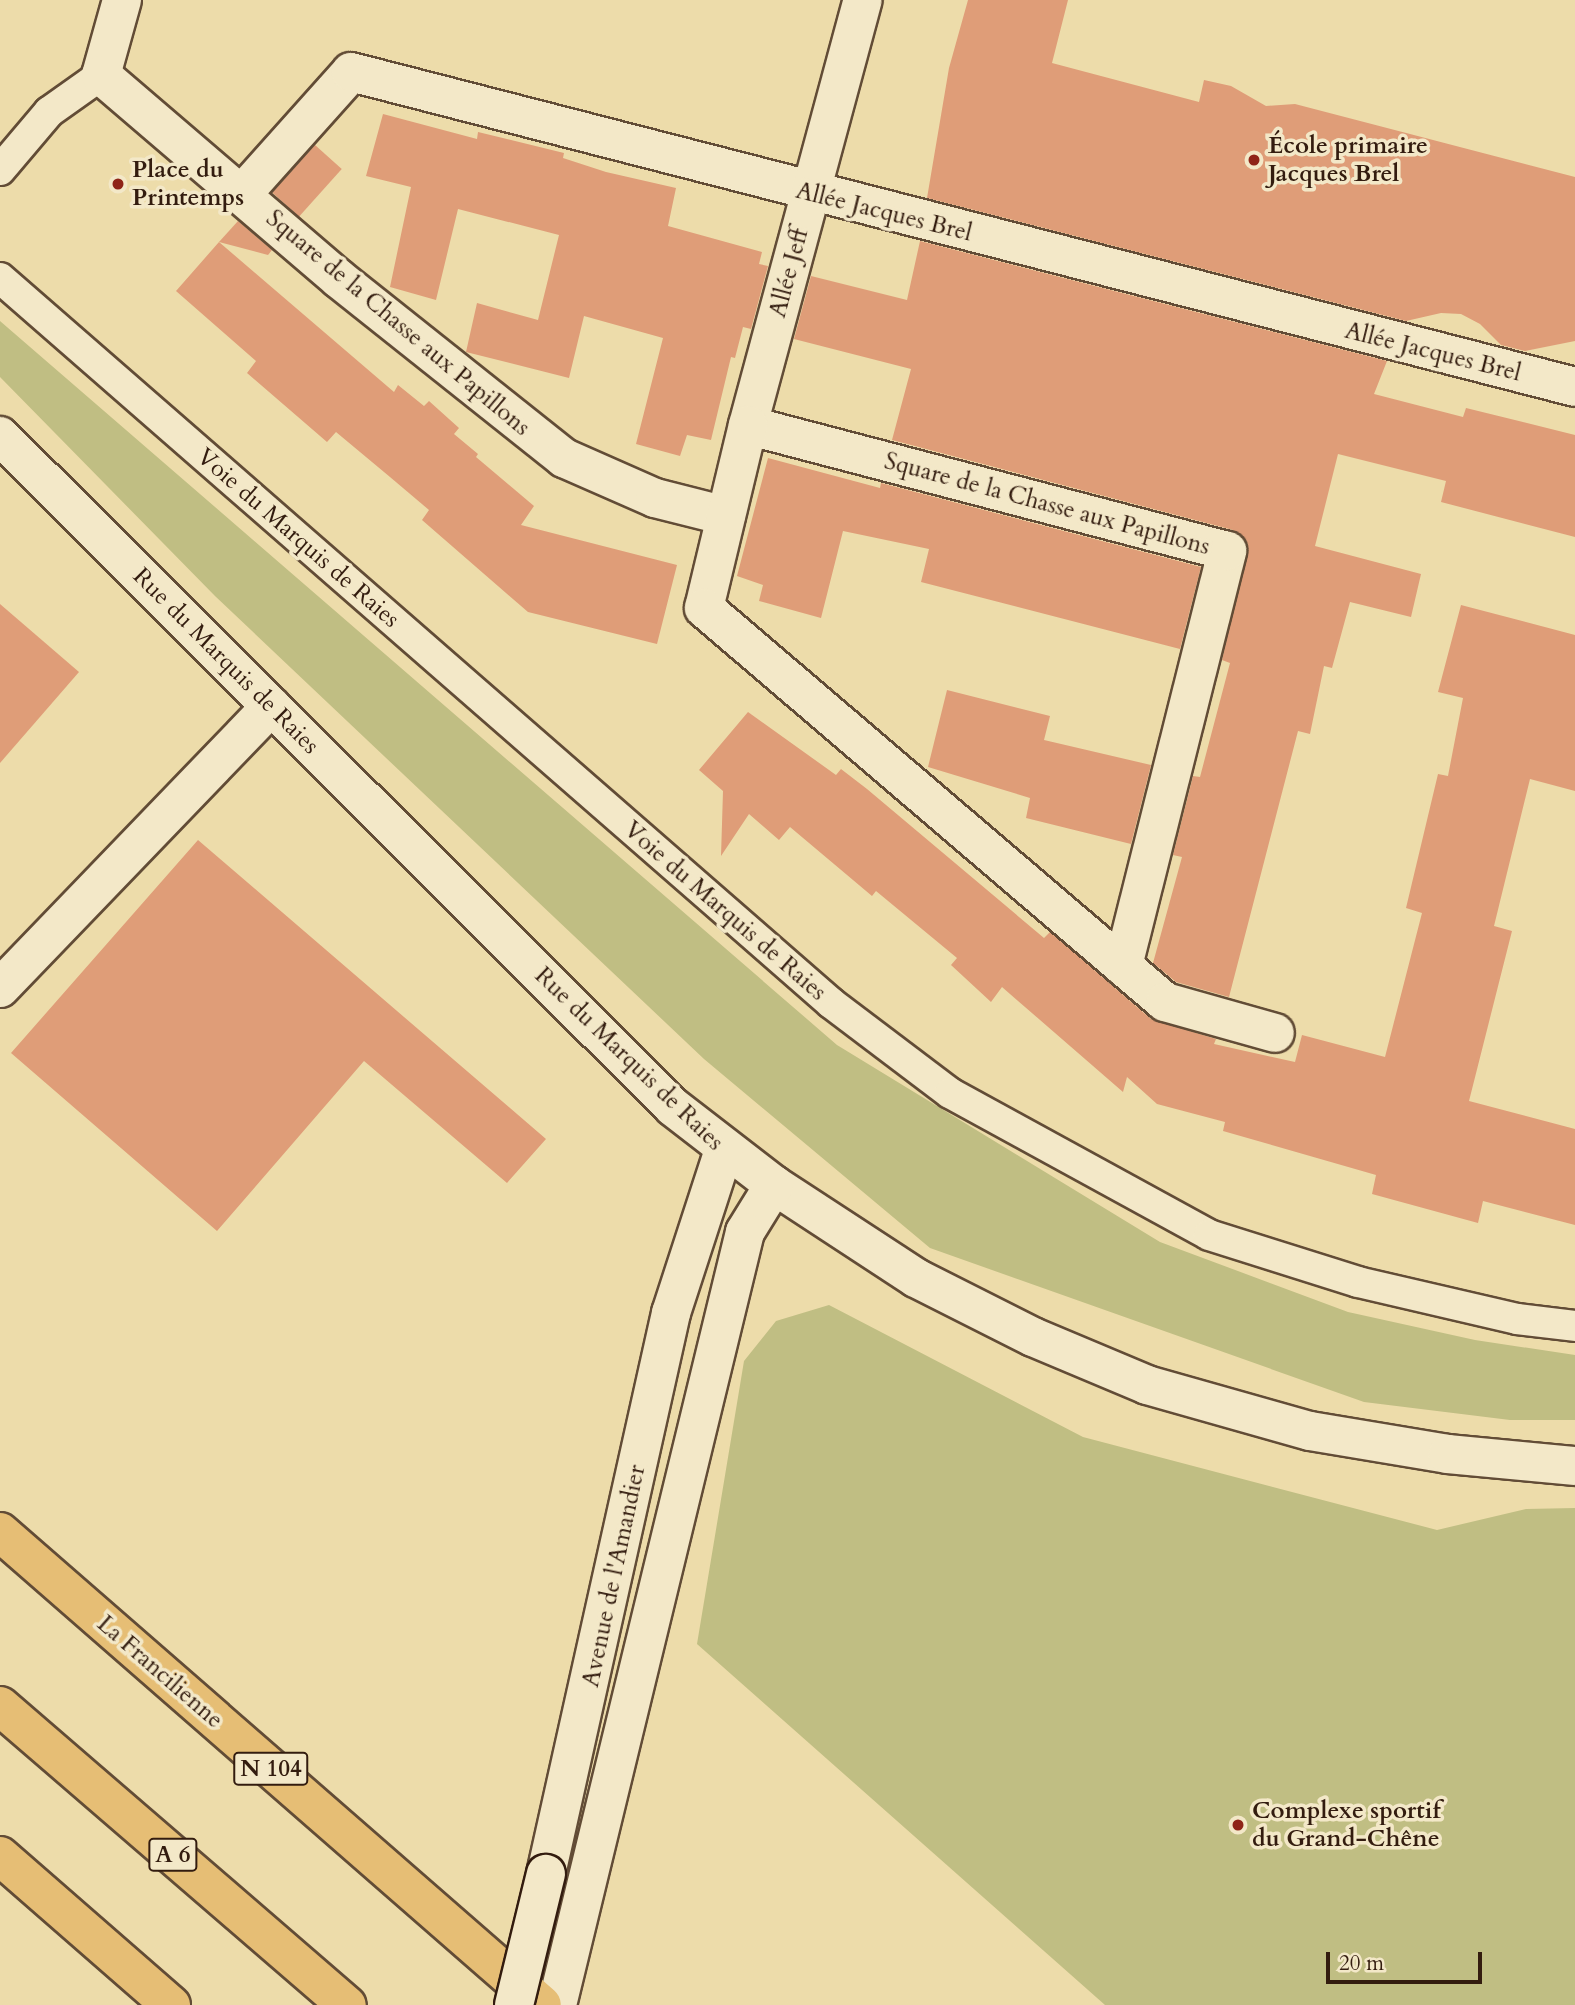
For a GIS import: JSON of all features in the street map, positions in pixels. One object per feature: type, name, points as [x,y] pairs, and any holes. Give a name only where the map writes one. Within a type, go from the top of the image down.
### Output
[{"type":"highway","name":"La Francilienne","points":[[0,1532],[542,2005]]},
{"type":"highway","name":"A 6","points":[[0,1706],[347,2005]]},
{"type":"highway","points":[[0,1856],[171,2005]]},
{"type":"street","points":[[101,75],[122,0]]},
{"type":"street","name":"Allée Jeff","points":[[748,425],[863,0]]},
{"type":"street","name":"Allée Jacques Brel","points":[[243,193],[351,72],[810,194],[1575,387]]},
{"type":"street","name":"Square de la Chasse aux Papillons","points":[[101,75],[243,193],[339,279],[564,458],[655,498],[726,516]]},
{"type":"street","points":[[748,425],[704,608],[1165,1002],[1275,1033]]},
{"type":"street","name":"Square de la Chasse aux Papillons","points":[[748,425],[1227,551],[1123,966]]},
{"type":"street","name":"Rue du Marquis de Raies","points":[[0,436],[673,1107],[724,1150],[916,1278],[1033,1336],[1147,1385],[1310,1430],[1448,1454],[1575,1466]]},
{"type":"street","points":[[0,988],[271,706]]},
{"type":"street","name":"Avenue de l'Amandier","points":[[514,2005],[546,1874],[671,1312],[724,1150]]},
{"type":"street","name":"Avenue de l'Amandier","points":[[557,2005],[745,1232],[774,1185]]},
{"type":"lane","points":[[1,165],[49,112],[101,75]]},
{"type":"lane","name":"Voie du Marquis de Raies","points":[[0,278],[831,1003],[950,1093],[1209,1235],[1358,1282],[1517,1319],[1575,1326]]},
{"type":"shaded area","points":[[0,321],[837,1045],[1160,1242],[1348,1312],[1475,1340],[1575,1355],[1575,1420],[1510,1420],[1364,1402],[930,1248],[704,1059],[215,596],[0,377]]},
{"type":"shaded area","name":"Complexe sportif du Grand-Chêne","points":[[829,1305],[1083,1437],[1437,1530],[1526,1509],[1575,1508],[1575,2005],[1105,2005],[697,1644],[744,1361],[776,1321]]},
{"type":"building","name":"École primaire Jacques Brel","points":[[968,0],[1068,0],[1052,63],[1199,102],[1204,80],[1231,86],[1266,106],[1295,104],[1575,177],[1575,341],[1525,351],[1501,345],[1480,324],[1461,314],[1441,313],[1406,321],[927,198],[949,68]]},
{"type":"building","points":[[383,114],[477,139],[478,132],[564,153],[563,158],[606,172],[676,188],[668,226],[762,252],[759,264],[768,266],[751,329],[743,327],[735,358],[731,357],[711,440],[687,435],[680,456],[636,444],[663,338],[584,316],[569,378],[466,352],[477,303],[538,320],[559,235],[458,209],[436,300],[390,287],[411,187],[366,176]]},
{"type":"building","points":[[315,145],[342,169],[299,217],[272,193]]},
{"type":"building","points":[[238,221],[272,250],[268,255],[219,242]]},
{"type":"building","points":[[920,241],[1387,361],[1374,394],[1463,417],[1466,408],[1575,435],[1575,537],[1441,502],[1446,481],[1338,454],[1315,546],[1421,574],[1411,617],[1350,602],[1332,668],[1324,666],[1310,734],[1298,731],[1229,997],[1176,982],[1153,963],[1182,857],[1173,855],[1193,776],[1200,777],[1230,663],[1222,660],[1248,544],[1233,530],[892,440],[911,369],[794,339],[811,276],[907,300]]},
{"type":"building","points":[[219,242],[394,392],[398,385],[424,406],[429,401],[459,428],[454,434],[478,454],[476,457],[534,506],[521,525],[677,565],[657,644],[528,612],[422,520],[429,510],[336,432],[327,442],[247,373],[256,361],[176,291]]},
{"type":"building","points":[[768,458],[880,488],[881,483],[1201,567],[1180,649],[921,582],[929,549],[843,531],[821,618],[759,601],[763,585],[737,576]]},
{"type":"building","points":[[0,604],[79,672],[0,763]]},
{"type":"building","points":[[1461,605],[1575,635],[1575,791],[1530,779],[1494,926],[1512,931],[1469,1101],[1575,1129],[1575,1225],[1483,1201],[1478,1223],[1372,1194],[1376,1175],[1223,1131],[1225,1122],[1157,1104],[1127,1077],[1123,1092],[1002,987],[991,1002],[951,965],[957,958],[876,891],[872,896],[790,827],[779,840],[749,814],[721,856],[723,791],[699,770],[748,712],[836,775],[841,769],[1044,938],[1050,932],[1151,1019],[1216,1039],[1214,1044],[1295,1062],[1302,1035],[1385,1057],[1422,913],[1406,908],[1438,774],[1448,776],[1463,698],[1438,692]]},
{"type":"building","points":[[947,690],[1050,716],[1044,740],[1151,765],[1131,844],[1026,818],[1030,798],[928,767]]},
{"type":"building","points":[[198,840],[546,1139],[507,1183],[364,1061],[217,1231],[11,1053]]},
{"type":"place","name":"École primaire Jacques Brel","points":[[1254,160]]},
{"type":"place","name":"Place du Printemps","points":[[118,184]]},
{"type":"place","name":"Complexe sportif du Grand-Chêne","points":[[1238,1825]]}]
